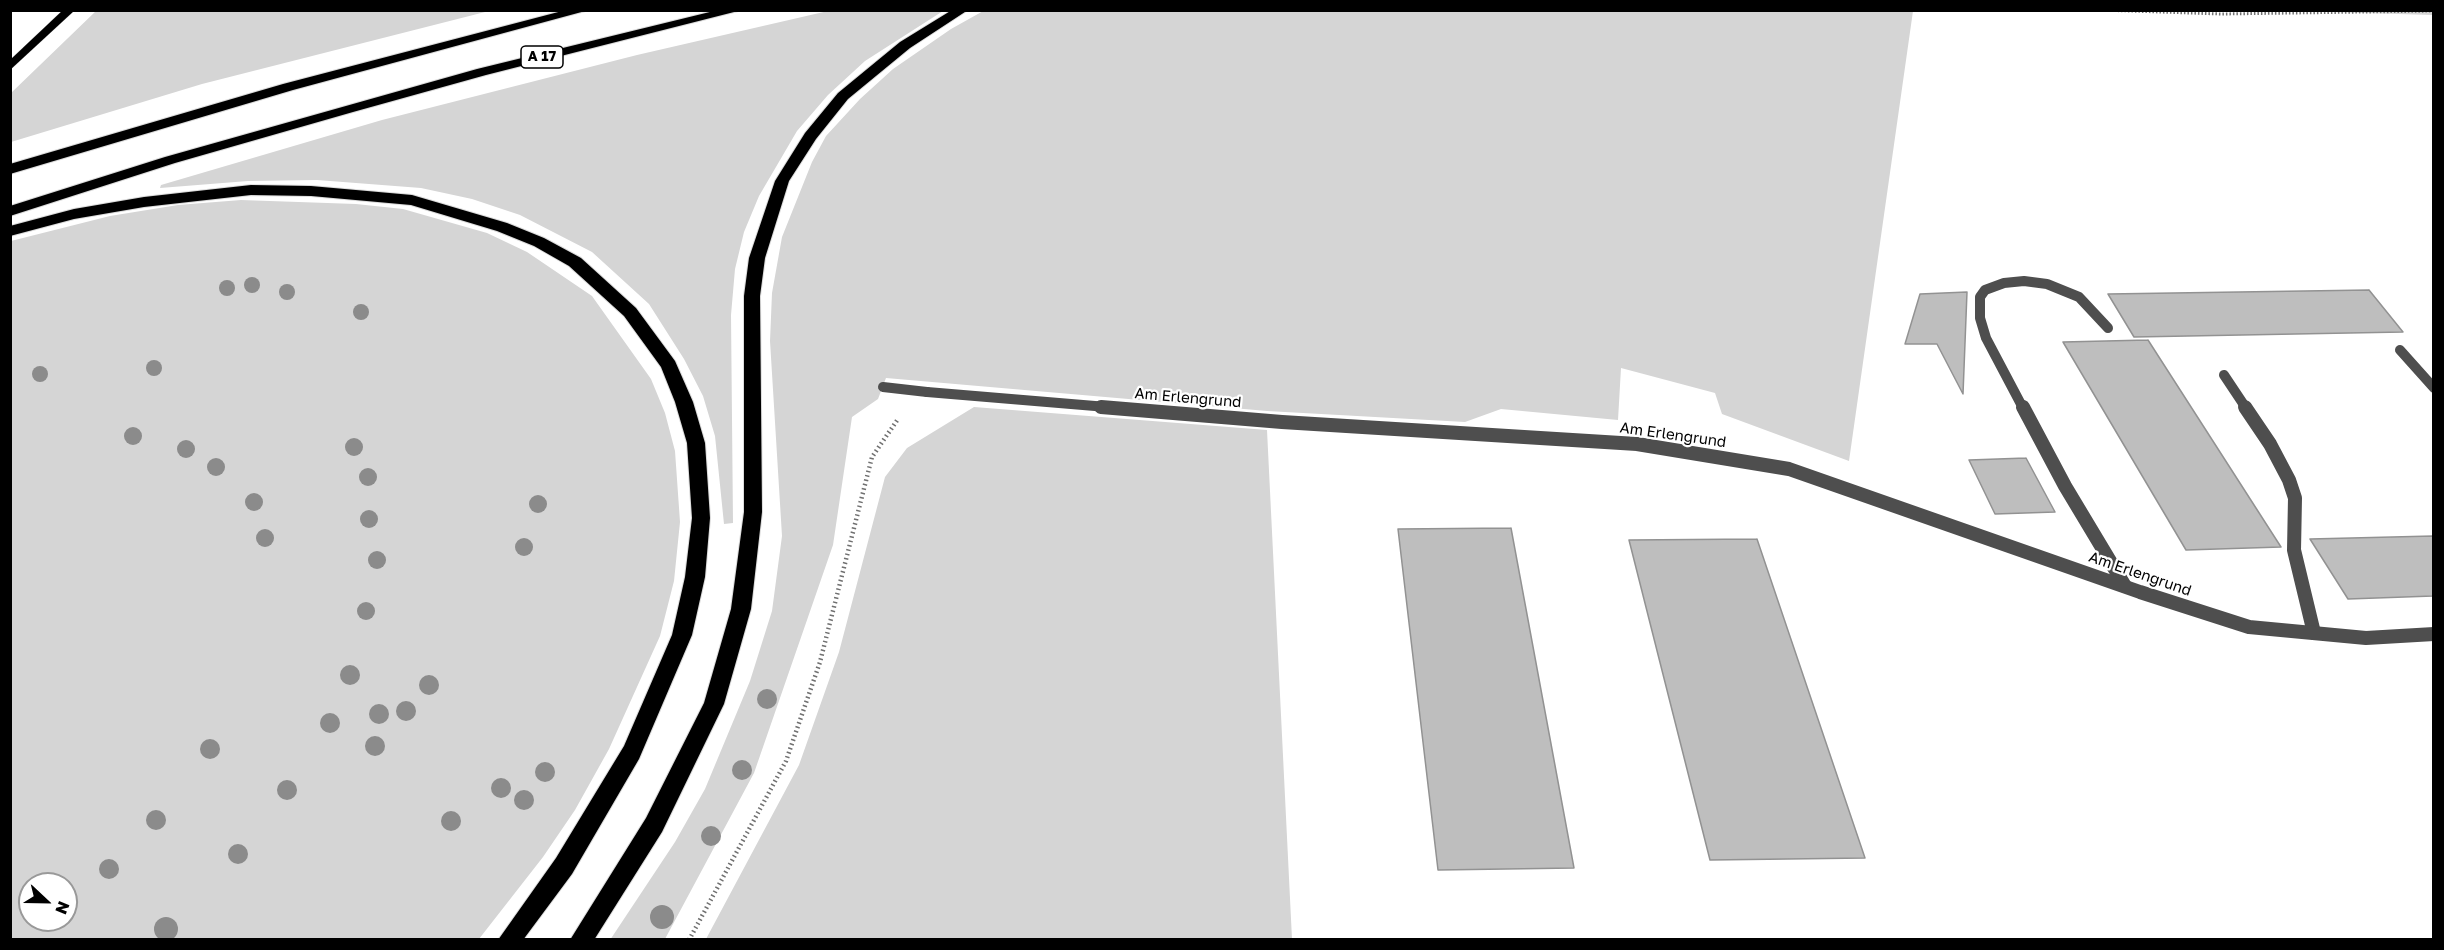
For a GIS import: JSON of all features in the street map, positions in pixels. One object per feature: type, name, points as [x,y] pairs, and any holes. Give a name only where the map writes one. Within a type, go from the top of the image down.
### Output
[{"type":"highway","name":"A 17","points":[[10,169],[288,87],[583,10]]},
{"type":"highway","name":"A 17","points":[[10,211],[170,160],[348,109],[493,69],[736,10]]},
{"type":"highway","points":[[581,939],[654,825],[714,704],[741,609],[753,512],[752,296],[757,258],[782,181],[810,136],[843,96],[905,45],[962,10]]},
{"type":"highway","points":[[10,231],[74,214],[144,202],[251,190],[311,191],[411,200],[502,227],[539,242],[575,262],[630,312],[669,365],[684,402],[696,443],[701,518],[695,577],[681,635],[632,752],[564,866],[509,939]]},
{"type":"main road","points":[[10,67],[70,10]]},
{"type":"street","points":[[2109,328],[2079,297],[2047,284],[2024,281],[2004,283],[1985,290],[1980,297],[1980,318],[1992,348],[2065,486],[2125,586]]},
{"type":"street","points":[[2400,350],[2433,388]]},
{"type":"street","points":[[2224,375],[2270,444],[2289,480],[2295,498],[2296,566],[2314,633]]},
{"type":"street","name":"Am Erlengrund","points":[[883,387],[1282,422],[1637,444],[1789,469],[2249,627],[2366,638],[2433,634]]},
{"type":"path","points":[[2100,10],[2222,14],[2433,10]]},
{"type":"path","points":[[689,939],[786,761],[820,662],[872,457],[894,422],[927,392]]},
{"type":"shaded area","points":[[985,10],[1913,11],[1849,461],[1722,414],[1715,393],[1621,368],[1618,420],[1501,409],[1465,422],[1267,411],[886,378],[878,399],[852,417],[833,545],[754,773],[665,939],[610,940],[675,842],[705,789],[750,681],[772,611],[782,536],[770,341],[772,293],[782,237],[812,162],[826,136],[860,99],[893,69],[951,29]]},
{"type":"shaded area","points":[[2293,10],[2433,10],[2433,15],[2293,11]]},
{"type":"shaded area","points":[[96,11],[489,11],[202,84],[11,142],[11,93]]},
{"type":"shaded area","points":[[828,11],[943,11],[865,61],[828,95],[797,131],[759,196],[744,232],[735,269],[731,315],[733,523],[724,524],[715,436],[703,396],[684,359],[649,304],[592,252],[520,215],[472,199],[421,188],[317,180],[248,181],[160,188],[161,185],[382,120],[637,55]]},
{"type":"shaded area","points":[[241,200],[356,204],[403,209],[487,233],[527,252],[592,296],[651,379],[665,413],[675,451],[680,522],[674,581],[660,636],[609,749],[575,810],[543,857],[479,939],[11,939],[11,241],[110,216],[178,205]]},
{"type":"shaded area","points":[[974,407],[1267,430],[1292,939],[706,939],[799,765],[839,652],[885,477],[907,448]]},
{"type":"building","points":[[2369,290],[2403,332],[2134,337],[2108,294]]},
{"type":"building","points":[[1967,292],[1963,394],[1937,344],[1905,344],[1920,294]]},
{"type":"building","points":[[2148,340],[2281,547],[2186,550],[2063,342]]},
{"type":"building","points":[[2026,458],[2055,512],[1995,514],[1969,460]]},
{"type":"building","points":[[1511,528],[1574,868],[1438,870],[1398,529]]},
{"type":"building","points":[[2433,536],[2433,596],[2348,599],[2310,539]]},
{"type":"building","points":[[1757,539],[1865,858],[1710,860],[1629,540]]}]
